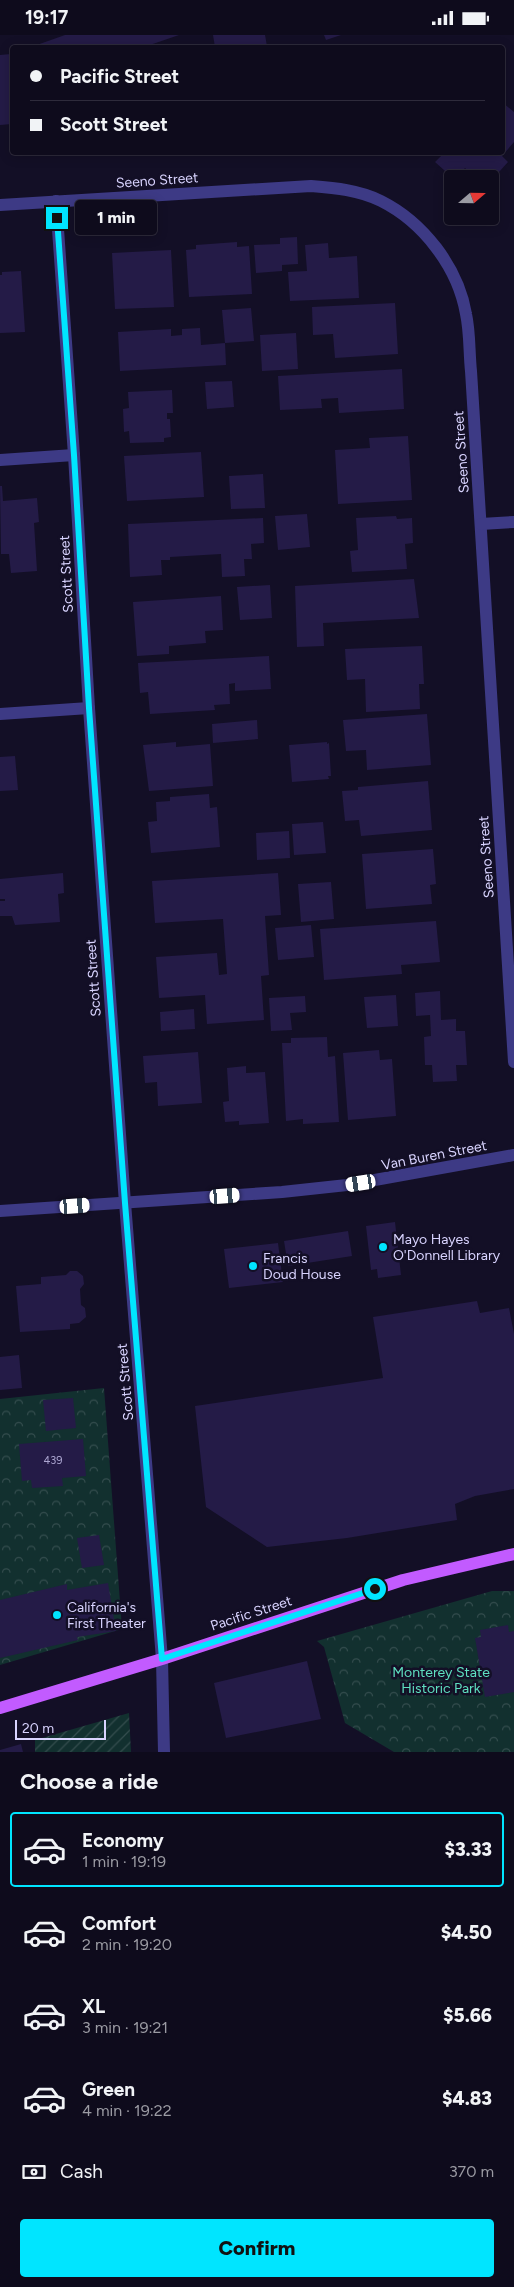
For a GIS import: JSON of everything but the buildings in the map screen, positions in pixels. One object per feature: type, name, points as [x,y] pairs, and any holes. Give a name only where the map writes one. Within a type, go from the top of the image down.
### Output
[{"type":"main road","name":"Pacific Street","points":[[0,1709],[162,1659],[403,1580],[514,1554]]},
{"type":"street","name":"Seeno Street","points":[[0,205],[311,185],[341,188],[382,201],[416,225],[455,275],[466,313],[514,1063]]},
{"type":"street","name":"Scott Street","points":[[56,201],[89,708],[125,1203],[162,1659],[164,1752]]},
{"type":"street","points":[[0,460],[74,455]]},
{"type":"street","points":[[481,524],[514,522]]},
{"type":"street","points":[[0,713],[89,708]]},
{"type":"street","name":"Van Buren Street","points":[[0,1211],[347,1185],[514,1155]]},
{"type":"green space","points":[[104,1388],[122,1629],[0,1665],[0,1399]]},
{"type":"green space","name":"Monterey State Historic Park","points":[[492,1591],[514,1591],[514,1752],[394,1752],[345,1723],[324,1647],[317,1641]]},
{"type":"green space","points":[[129,1713],[131,1752],[35,1752],[35,1740]]},
{"type":"place","name":"Mayo Hayes O'Donnell Library","points":[[383,1247]]},
{"type":"place","name":"Francis Doud House","points":[[253,1266]]},
{"type":"place","name":"California's First Theater","points":[[57,1615]]},
{"type":"route","points":[[57,218],[74,455],[89,708],[125,1203],[145,1430],[162,1659],[375,1589]]}]
